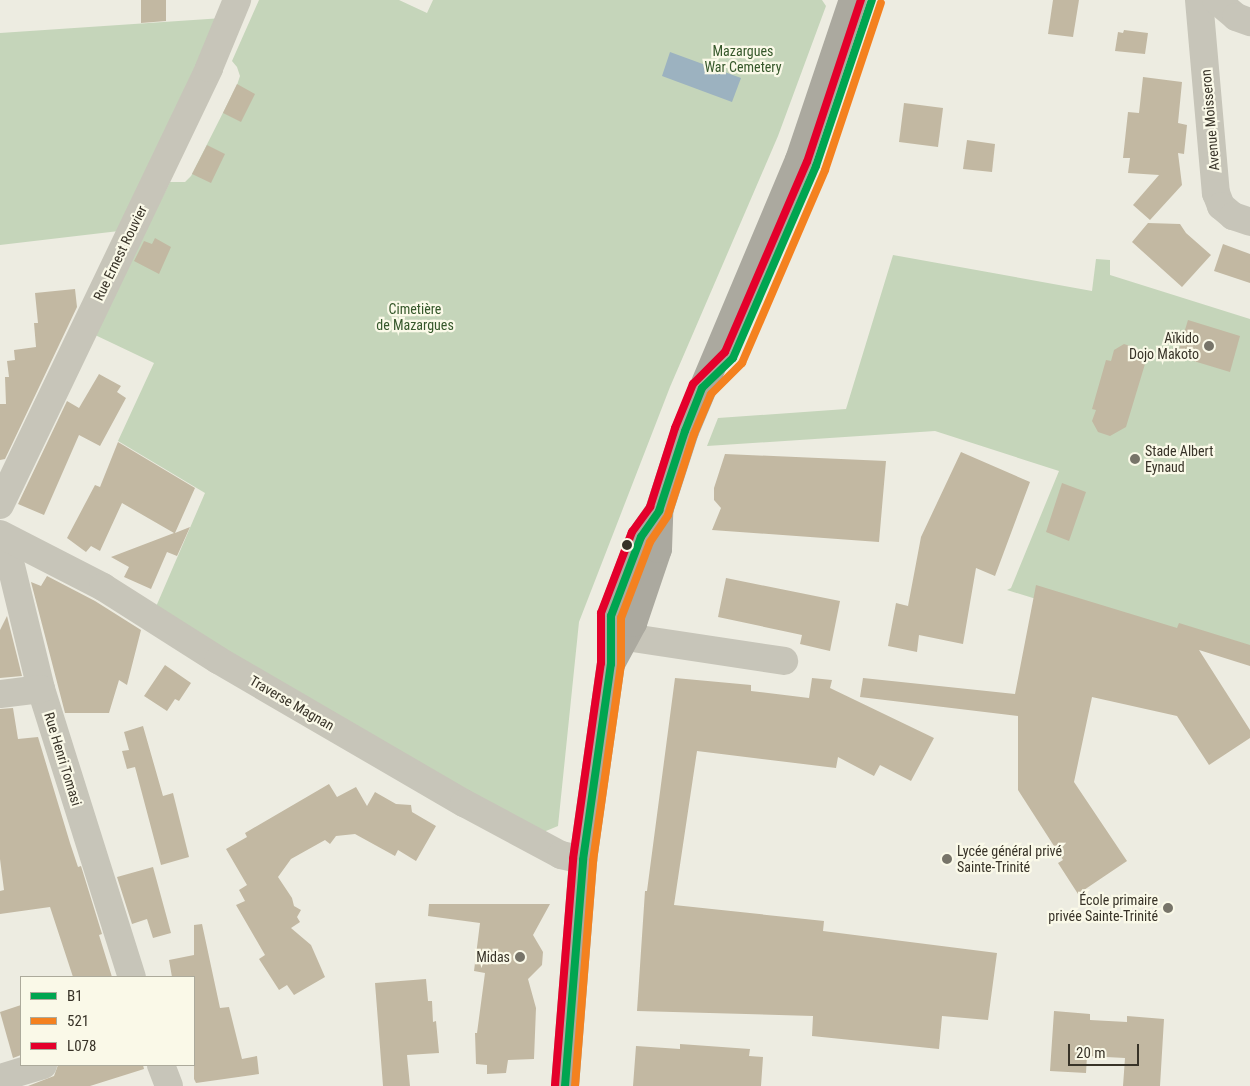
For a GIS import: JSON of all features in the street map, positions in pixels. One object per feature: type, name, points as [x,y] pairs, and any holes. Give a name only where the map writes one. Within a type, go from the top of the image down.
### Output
[{"type":"main road","points":[[611,664],[633,623],[658,549],[659,511],[685,431],[799,160],[853,0]]},
{"type":"main road","points":[[565,1086],[583,860],[611,664],[611,616],[640,537],[659,511]]},
{"type":"street","name":"Rue Ernest Rouvier","points":[[0,505],[209,68],[236,0]]},
{"type":"street","name":"Avenue Moisseron","points":[[1199,0],[1216,192],[1221,206],[1232,216],[1250,222]]},
{"type":"street","points":[[1216,0],[1236,17],[1250,22]]},
{"type":"street","name":"Rue Henri Tomasi","points":[[2,536],[41,689],[132,976]]},
{"type":"street","name":"Traverse Magnan","points":[[2,536],[103,587],[218,660],[488,815],[561,855],[583,860]]},
{"type":"street","points":[[626,637],[784,661]]},
{"type":"street","points":[[0,694],[41,689]]},
{"type":"street","points":[[0,1078],[40,1066]]},
{"type":"street","points":[[161,1066],[169,1086]]},
{"type":"green space","name":"Cimetière de Mazargues","points":[[259,0],[399,0],[427,13],[433,0],[822,0],[826,6],[778,136],[670,387],[579,622],[558,826],[541,833],[155,609],[205,493],[118,441],[154,363],[93,334],[170,182],[185,182],[191,176],[237,85],[240,76],[237,67],[232,61]]},
{"type":"green space","points":[[223,18],[119,231],[0,245],[0,33]]},
{"type":"green space","name":"Stade Albert Eynaud","points":[[893,255],[1092,291],[1096,259],[1110,260],[1110,275],[1250,319],[1250,665],[1007,590],[1011,588],[1059,471],[935,431],[707,446],[718,418],[846,409]]},
{"type":"water","points":[[670,52],[741,78],[732,102],[662,76]]},
{"type":"building","points":[[141,0],[166,0],[166,21],[141,23]]},
{"type":"building","points":[[1053,0],[1079,0],[1073,37],[1048,34]]},
{"type":"building","points":[[1124,30],[1148,33],[1145,54],[1115,51],[1118,32],[1123,33]]},
{"type":"building","points":[[1143,77],[1182,82],[1178,123],[1187,125],[1184,154],[1178,153],[1182,185],[1150,220],[1133,205],[1159,175],[1128,173],[1130,158],[1123,158],[1128,112],[1139,113]]},
{"type":"building","points":[[237,84],[255,94],[241,122],[223,113]]},
{"type":"building","points":[[904,103],[943,108],[938,147],[899,142]]},
{"type":"building","points":[[967,140],[995,144],[992,172],[963,169]]},
{"type":"building","points":[[207,145],[225,154],[211,183],[192,174]]},
{"type":"building","points":[[1148,223],[1180,224],[1186,233],[1211,255],[1182,287],[1132,242]]},
{"type":"building","points":[[155,238],[171,247],[159,274],[134,261],[144,241],[152,244]]},
{"type":"building","points":[[1223,244],[1250,254],[1250,283],[1214,271]]},
{"type":"building","points":[[75,289],[77,307],[5,459],[0,460],[0,404],[6,404],[5,377],[9,377],[7,361],[15,360],[14,350],[36,347],[34,323],[38,323],[35,293]]},
{"type":"building","name":"Aïkido Dojo Makoto","points":[[1188,320],[1240,336],[1230,372],[1177,356]]},
{"type":"building","points":[[1124,344],[1136,348],[1145,364],[1126,427],[1110,436],[1098,432],[1092,421],[1096,410],[1092,409],[1106,360],[1111,361],[1114,350]]},
{"type":"building","points":[[99,374],[121,386],[117,392],[126,398],[100,446],[79,435],[44,515],[18,504],[67,401],[79,408]]},
{"type":"building","points":[[118,442],[195,488],[175,533],[190,527],[177,556],[167,552],[151,589],[124,577],[129,567],[111,557],[174,533],[122,503],[100,551],[91,546],[86,552],[67,538],[95,485],[100,487]]},
{"type":"building","points":[[961,452],[1030,482],[995,576],[976,568],[963,644],[919,635],[917,652],[888,646],[896,603],[908,606],[921,537]]},
{"type":"building","points":[[725,454],[886,461],[879,542],[712,530],[721,508],[714,500],[714,488]]},
{"type":"building","points":[[1062,483],[1086,492],[1069,541],[1046,532]]},
{"type":"building","points":[[47,576],[95,601],[141,630],[127,685],[119,680],[109,713],[65,713],[31,582],[41,586]]},
{"type":"building","points":[[726,578],[840,601],[830,651],[800,644],[802,635],[718,617]]},
{"type":"building","points":[[1036,585],[1177,628],[1179,623],[1250,645],[1250,666],[1199,650],[1250,730],[1250,738],[1209,765],[1177,716],[1092,697],[1074,782],[1127,861],[1078,894],[1058,863],[1063,860],[1018,790],[1018,716],[860,697],[863,678],[1015,694]]},
{"type":"building","points":[[7,616],[22,676],[0,678],[0,630]]},
{"type":"building","points":[[165,665],[191,683],[179,701],[175,699],[167,711],[144,696]]},
{"type":"building","points":[[675,678],[751,685],[751,691],[809,698],[812,678],[832,680],[830,688],[934,738],[911,781],[880,765],[874,776],[838,757],[836,768],[697,751],[674,905],[824,921],[823,931],[997,953],[988,1020],[942,1016],[939,1049],[812,1036],[813,1016],[637,1011],[645,891],[647,891]]},
{"type":"building","points":[[13,708],[18,739],[38,737],[70,843],[78,867],[81,866],[102,934],[99,935],[112,976],[73,976],[50,907],[0,914],[0,891],[4,890],[0,859],[0,709]]},
{"type":"building","points":[[143,726],[163,796],[173,793],[189,857],[161,865],[135,767],[127,769],[122,751],[129,750],[124,732]]},
{"type":"building","points":[[329,784],[337,797],[356,787],[367,806],[375,792],[396,804],[411,805],[412,812],[436,826],[416,861],[398,850],[395,856],[355,834],[336,836],[330,844],[325,840],[291,859],[278,877],[292,898],[294,906],[301,910],[297,917],[300,922],[291,928],[311,945],[325,977],[294,995],[287,985],[279,990],[259,959],[265,955],[236,905],[245,901],[239,890],[247,885],[226,849],[247,837],[245,833]]},
{"type":"building","points":[[153,867],[171,933],[153,938],[147,919],[132,924],[117,877]]},
{"type":"building","points":[[429,904],[550,904],[533,935],[543,952],[542,965],[528,979],[536,1008],[534,1059],[508,1060],[506,1073],[487,1074],[487,1065],[476,1064],[475,1033],[477,1033],[485,973],[474,971],[480,923],[428,916]]},
{"type":"building","points":[[202,924],[220,1008],[229,1007],[242,1059],[257,1056],[259,1074],[196,1083],[194,1079],[195,976],[172,976],[169,960],[194,955],[194,925]]},
{"type":"building","points":[[426,979],[428,1001],[432,1001],[433,1022],[436,1021],[439,1053],[407,1055],[410,1086],[383,1086],[375,983]]},
{"type":"building","points":[[20,1005],[20,1055],[13,1058],[0,1012]]},
{"type":"building","points":[[1054,1011],[1090,1014],[1090,1020],[1127,1022],[1127,1016],[1164,1019],[1160,1086],[1123,1086],[1125,1058],[1087,1056],[1086,1073],[1050,1071]]},
{"type":"building","points":[[680,1044],[750,1049],[749,1056],[763,1057],[761,1086],[633,1086],[636,1046],[680,1049]]},
{"type":"building","points":[[58,1066],[143,1066],[144,1069],[90,1086],[28,1086],[54,1076]]},
{"type":"transit line","name":"L078","points":[[555,1085],[573,859],[601,663],[601,613],[632,532],[650,507],[675,428],[693,384],[725,352],[807,162],[861,0]]},
{"type":"transit line","name":"B1","points":[[565,1086],[583,860],[611,664],[611,616],[641,537],[659,511],[685,431],[702,388],[733,358],[816,166],[872,0]]},
{"type":"transit line","name":"521","points":[[575,1086],[593,861],[621,665],[621,618],[650,542],[668,515],[694,434],[711,394],[742,363],[825,170],[881,3]]},
{"type":"place","name":"Aïkido Dojo Makoto","points":[[1209,346]]},
{"type":"place","name":"Stade Albert Eynaud","points":[[1135,459]]},
{"type":"place","name":"Lycée général privé Sainte-Trinité","points":[[947,859]]},
{"type":"place","name":"École primaire privée Sainte-Trinité","points":[[1168,908]]},
{"type":"place","name":"Midas","points":[[520,957]]},
{"type":"park label","name":"Mazargues War Cemetery","points":[[743,59]]}]
